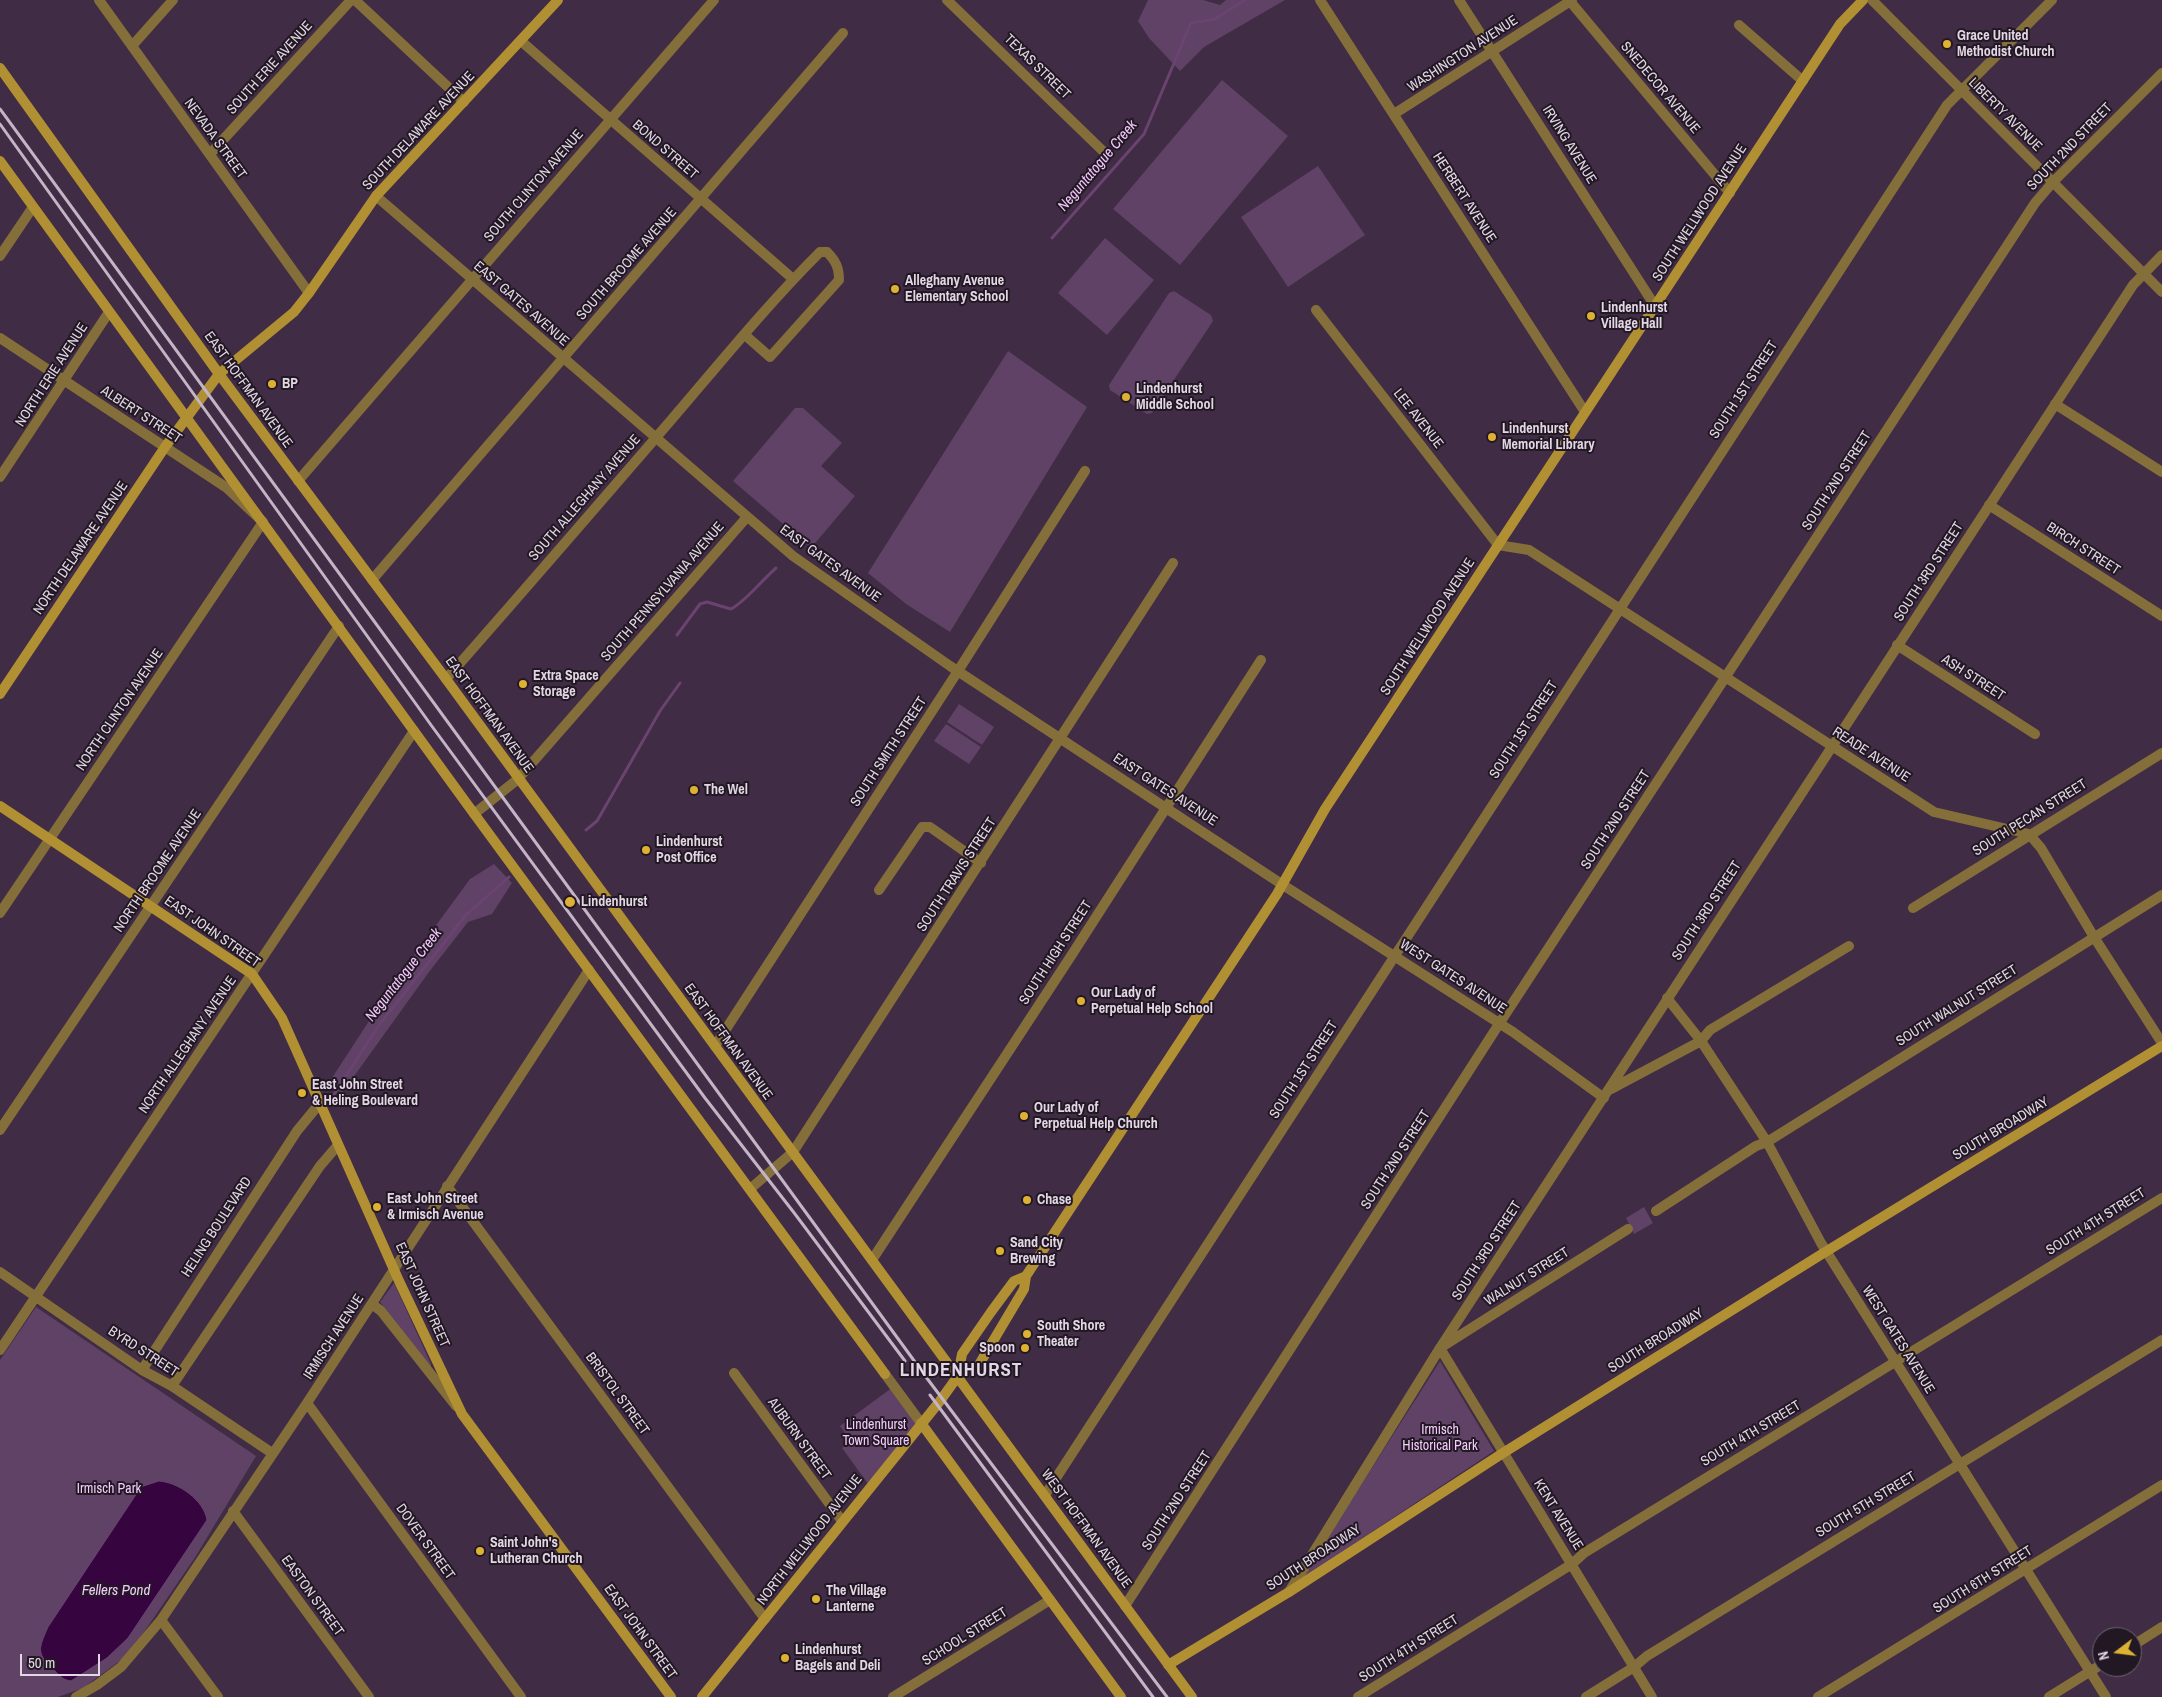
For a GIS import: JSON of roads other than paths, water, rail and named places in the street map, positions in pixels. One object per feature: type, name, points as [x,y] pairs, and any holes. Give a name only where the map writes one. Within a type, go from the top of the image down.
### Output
[{"type":"street","name":"NEVADA STREET","points":[[99,0],[309,293]]},
{"type":"street","points":[[132,46],[173,0]]},
{"type":"street","name":"SOUTH ERIE AVENUE","points":[[210,154],[351,0]]},
{"type":"street","points":[[355,0],[464,102]]},
{"type":"street","name":"SOUTH DELAWARE AVENUE","points":[[186,418],[219,374],[294,312],[376,196],[558,0]]},
{"type":"street","name":"SOUTH CLINTON AVENUE","points":[[298,481],[714,0]]},
{"type":"street","name":"TEXAS STREET","points":[[947,0],[1107,154]]},
{"type":"street","name":"HERBERT AVENUE","points":[[1320,0],[1585,412]]},
{"type":"street","name":"IRVING AVENUE","points":[[1459,0],[1655,306]]},
{"type":"street","name":"SOUTH WELLWOOD AVENUE","points":[[958,1376],[977,1368],[1024,1289],[1026,1276],[1283,885],[1325,809],[1840,24],[1863,0]]},
{"type":"street","name":"LIBERTY AVENUE","points":[[1872,0],[1961,92],[2162,292]]},
{"type":"street","name":"SOUTH 1ST STREET","points":[[1045,1495],[1946,105],[2052,0]]},
{"type":"street","name":"WASHINGTON AVENUE","points":[[1394,114],[1570,1]]},
{"type":"street","name":"SNEDECOR AVENUE","points":[[1570,1],[1730,193]]},
{"type":"street","points":[[1740,25],[1803,82]]},
{"type":"street","name":"SOUTH BROOME AVENUE","points":[[372,580],[564,360],[843,33]]},
{"type":"street","name":"BOND STREET","points":[[520,41],[794,279]]},
{"type":"street","name":"EAST HOFFMAN AVENUE","points":[[0,68],[219,374],[446,679],[958,1376]]},
{"type":"street","name":"SOUTH 2ND STREET","points":[[1125,1606],[1499,1024],[2035,203],[2053,182],[2162,73]]},
{"type":"street","points":[[0,161],[474,814],[1121,1697]]},
{"type":"street","name":"EAST GATES AVENUE","points":[[376,196],[792,556],[958,671],[1283,885]]},
{"type":"street","points":[[0,256],[33,207]]},
{"type":"street","name":"SOUTH ALLEGHANY AVENUE","points":[[446,679],[655,438],[745,335],[794,279],[823,251],[832,257],[839,271],[839,280],[770,356],[745,335]]},
{"type":"street","name":"SOUTH 3RD STREET","points":[[1289,1592],[1440,1348],[1607,1094],[1667,998],[1897,645],[2143,273],[2162,254]]},
{"type":"street","name":"LEE AVENUE","points":[[1316,310],[1498,545]]},
{"type":"street","name":"NORTH ERIE AVENUE","points":[[0,477],[109,312]]},
{"type":"street","name":"ALBERT STREET","points":[[0,338],[227,488],[263,522]]},
{"type":"street","points":[[2055,404],[2162,472]]},
{"type":"street","name":"NORTH DELAWARE AVENUE","points":[[0,694],[186,418]]},
{"type":"street","name":"SOUTH SMITH STREET","points":[[714,1046],[958,671],[1085,471]]},
{"type":"street","name":"BIRCH STREET","points":[[1989,505],[2162,616]]},
{"type":"street","name":"SOUTH PENNSYLVANIA AVENUE","points":[[474,814],[518,779],[747,517]]},
{"type":"street","name":"NORTH CLINTON AVENUE","points":[[0,914],[263,522]]},
{"type":"street","name":"READE AVENUE","points":[[1498,545],[1529,550],[1934,812],[2029,834]]},
{"type":"street","name":"SOUTH TRAVIS STREET","points":[[750,1190],[793,1152],[1173,563]]},
{"type":"street","name":"NORTH BROOME AVENUE","points":[[0,1130],[338,626]]},
{"type":"street","name":"ASH STREET","points":[[1897,645],[2035,734]]},
{"type":"street","name":"SOUTH HIGH STREET","points":[[872,1260],[1260,660]]},
{"type":"street","name":"NORTH ALLEGHANY AVENUE","points":[[0,1350],[414,731]]},
{"type":"street","name":"SOUTH PECAN STREET","points":[[1913,908],[2029,834],[2162,753]]},
{"type":"street","name":"EAST JOHN STREET","points":[[0,806],[252,974],[282,1018],[394,1269],[462,1414]]},
{"type":"street","points":[[879,890],[922,828],[930,827],[981,863]]},
{"type":"street","points":[[2029,834],[2041,848],[2162,1045]]},
{"type":"street","name":"WEST GATES AVENUE","points":[[1283,885],[1607,1094]]},
{"type":"street","name":"SOUTH WALNUT STREET","points":[[1767,1142],[2162,895]]},
{"type":"street","points":[[1607,1094],[1701,1041],[1710,1030],[1849,946]]},
{"type":"street","name":"IRMISCH AVENUE","points":[[76,1697],[97,1685],[121,1667],[161,1620],[233,1510],[307,1403],[589,970]]},
{"type":"street","name":"WEST GATES AVENUE","points":[[1667,998],[1701,1041],[1767,1142],[1826,1252],[2106,1697]]},
{"type":"street","name":"SOUTH BROADWAY","points":[[1168,1664],[1289,1592],[1503,1453],[2162,1045]]},
{"type":"street","name":"HELING BOULEVARD","points":[[142,1370],[298,1131],[320,1103]]},
{"type":"street","points":[[1656,1211],[1756,1146],[1767,1142]]},
{"type":"street","points":[[172,1386],[320,1166],[338,1145]]},
{"type":"street","name":"BRISTOL STREET","points":[[447,1186],[764,1619]]},
{"type":"street","name":"SOUTH 4TH STREET","points":[[1358,1697],[1572,1564],[1584,1553],[2162,1198]]},
{"type":"street","name":"WALNUT STREET","points":[[1440,1348],[1628,1229]]},
{"type":"street","name":"BYRD STREET","points":[[0,1272],[142,1370],[172,1386],[272,1453]]},
{"type":"street","name":"SOUTH WELLWOOD AVENUE","points":[[940,1401],[958,1376],[962,1354],[1009,1287],[1014,1281],[1026,1276]]},
{"type":"street","name":"EAST JOHN STREET","points":[[372,1304],[381,1311],[462,1414],[671,1697]]},
{"type":"street","name":"SOUTH 5TH STREET","points":[[1586,1697],[1634,1667],[1647,1656],[2162,1340]]},
{"type":"street","name":"KENT AVENUE","points":[[1440,1348],[1652,1697]]},
{"type":"street","name":"AUBURN STREET","points":[[734,1373],[842,1521]]},
{"type":"street","name":"WEST HOFFMAN AVENUE","points":[[958,1376],[1192,1697]]},
{"type":"street","name":"NORTH WELLWOOD AVENUE","points":[[702,1697],[940,1401]]},
{"type":"street","name":"DOVER STREET","points":[[307,1403],[521,1697]]},
{"type":"street","name":"SOUTH 6TH STREET","points":[[1818,1697],[2162,1486]]},
{"type":"street","name":"EASTON STREET","points":[[233,1510],[369,1697]]},
{"type":"street","name":"SCHOOL STREET","points":[[893,1697],[1050,1600]]},
{"type":"street","points":[[161,1620],[218,1697]]},
{"type":"street","points":[[2142,1640],[2162,1628]]},
{"type":"street","points":[[2049,1697],[2090,1672]]},
{"type":"water","name":"Fellers Pond","points":[[159,1481],[174,1485],[189,1493],[201,1506],[207,1520],[128,1638],[107,1658],[71,1681],[66,1680],[44,1660],[42,1655],[42,1641],[48,1627],[141,1487]]},
{"type":"waterway","name":"Neguntatogue Creek","points":[[1052,238],[1144,134],[1191,23],[1215,19],[1245,0]]},
{"type":"waterway","name":"Neguntatogue Creek","points":[[677,635],[700,604],[707,602],[731,609],[748,596],[776,568]]},
{"type":"waterway","name":"Neguntatogue Creek","points":[[586,830],[597,821],[660,711],[680,683]]},
{"type":"waterway","name":"Neguntatogue Creek","points":[[331,1099],[379,1025],[466,915],[509,877]]},
{"type":"railway","points":[[0,109],[926,1377],[1167,1697]]},
{"type":"railway","points":[[0,124],[431,725],[705,1098],[905,1361]]},
{"type":"railway","points":[[930,1395],[1153,1697]]},
{"type":"place","name":"Grace United Methodist Church","points":[[1947,44]]},
{"type":"place","name":"Alleghany Avenue Elementary School","points":[[895,289]]},
{"type":"place","name":"Lindenhurst Village Hall","points":[[1591,316]]},
{"type":"place","name":"BP","points":[[272,384]]},
{"type":"place","name":"Lindenhurst Middle School","points":[[1126,397]]},
{"type":"place","name":"Lindenhurst Memorial Library","points":[[1492,437]]},
{"type":"place","name":"Extra Space Storage","points":[[523,684]]},
{"type":"place","name":"The Wel","points":[[694,790]]},
{"type":"place","name":"Lindenhurst Post Office","points":[[646,850]]},
{"type":"place","name":"Lindenhurst","points":[[570,902]]},
{"type":"place","name":"Our Lady of Perpetual Help School","points":[[1081,1001]]},
{"type":"place","name":"East John Street & Heling Boulevard","points":[[302,1093]]},
{"type":"place","name":"Our Lady of Perpetual Help Church","points":[[1024,1116]]},
{"type":"place","name":"Chase","points":[[1027,1200]]},
{"type":"place","name":"East John Street & Irmisch Avenue","points":[[377,1207]]},
{"type":"place","name":"Sand City Brewing","points":[[1000,1251]]},
{"type":"place","name":"South Shore Theater","points":[[1027,1334]]},
{"type":"place","name":"Spoon","points":[[1025,1348]]},
{"type":"place","name":"Saint John's Lutheran Church","points":[[480,1551]]},
{"type":"place","name":"The Village Lanterne","points":[[816,1599]]},
{"type":"place","name":"Lindenhurst Bagels and Deli","points":[[785,1658]]},
{"type":"district","name":"LINDENHURST","points":[[961,1371]]},
{"type":"park label","name":"Lindenhurst Town Square","points":[[876,1434]]},
{"type":"park label","name":"Irmisch Historical Park","points":[[1440,1438]]},
{"type":"park label","name":"Irmisch Park","points":[[109,1489]]}]
